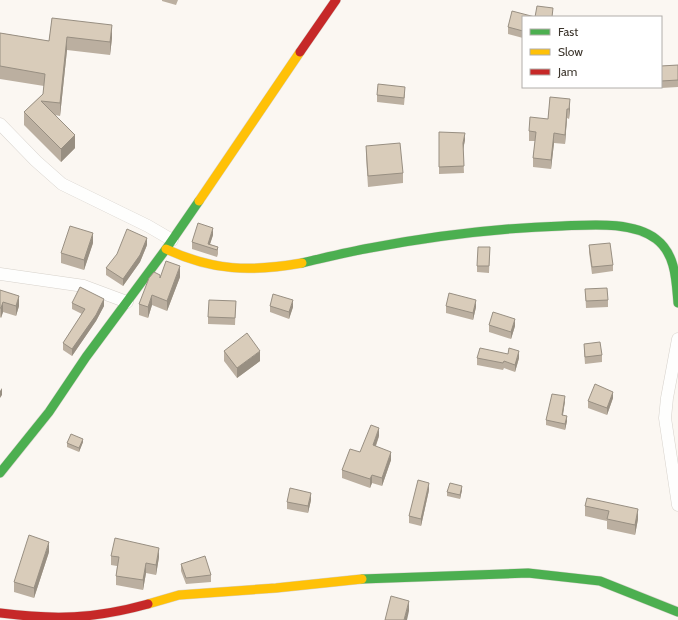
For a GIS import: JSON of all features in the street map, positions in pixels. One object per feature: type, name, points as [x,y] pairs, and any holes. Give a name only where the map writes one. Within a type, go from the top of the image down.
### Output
[{"type":"street","points":[[0,473],[49,412],[86,357],[169,245],[336,0]]},
{"type":"street","points":[[0,124],[36,162],[62,184],[148,226],[169,245],[202,264],[223,268],[248,269],[280,266],[431,237],[474,232],[561,226],[614,225],[636,231],[654,239],[665,247],[671,259],[678,303]]},
{"type":"street","points":[[0,274],[84,286],[127,302]]},
{"type":"street","points":[[677,497],[665,418],[667,398],[678,339]]},
{"type":"street","points":[[0,613],[30,619],[89,618],[111,614],[179,595],[276,588],[362,579],[528,573],[600,581],[678,612]]},
{"type":"building","points":[[537,6],[553,8],[552,16],[535,16]]},
{"type":"building","points":[[512,11],[531,16],[522,16],[522,31],[508,27]]},
{"type":"building","points":[[52,18],[112,25],[110,42],[67,37],[60,103],[41,101],[75,135],[61,149],[24,112],[43,94],[45,74],[0,66],[0,33],[49,41]]},
{"type":"building","points":[[678,65],[678,80],[662,81],[662,66]]},
{"type":"building","points":[[378,84],[405,87],[404,98],[377,95]]},
{"type":"building","points":[[550,97],[570,99],[569,109],[567,109],[565,135],[554,133],[551,160],[533,158],[536,132],[529,131],[530,117],[548,119]]},
{"type":"building","points":[[439,132],[465,133],[463,143],[464,166],[439,167]]},
{"type":"building","points":[[400,143],[403,173],[368,176],[366,146]]},
{"type":"building","points":[[198,223],[213,228],[208,244],[218,247],[217,250],[192,242]]},
{"type":"building","points":[[70,226],[93,233],[84,260],[61,253]]},
{"type":"building","points":[[127,229],[147,238],[140,255],[123,279],[106,268],[117,254]]},
{"type":"building","points":[[610,243],[613,265],[592,267],[589,245]]},
{"type":"building","points":[[478,247],[490,247],[489,266],[477,266]]},
{"type":"building","points":[[166,261],[180,266],[167,301],[152,295],[148,307],[139,304],[149,278],[154,272],[160,275],[160,278]]},
{"type":"building","points":[[80,287],[104,299],[96,315],[72,349],[63,343],[85,309],[72,303]]},
{"type":"building","points":[[607,288],[608,300],[586,301],[585,289]]},
{"type":"building","points":[[0,290],[19,296],[16,306],[3,302],[0,308]]},
{"type":"building","points":[[449,293],[476,300],[473,313],[446,306]]},
{"type":"building","points":[[273,294],[293,300],[289,312],[270,306]]},
{"type":"building","points":[[209,300],[236,301],[235,318],[208,317]]},
{"type":"building","points":[[493,312],[515,319],[511,332],[489,325]]},
{"type":"building","points":[[247,333],[260,351],[237,368],[224,351]]},
{"type":"building","points":[[600,342],[602,355],[585,357],[584,344]]},
{"type":"building","points":[[480,348],[508,354],[509,348],[519,351],[515,365],[504,361],[503,363],[477,358]]},
{"type":"building","points":[[595,384],[613,392],[607,408],[588,401]]},
{"type":"building","points":[[552,394],[565,396],[562,415],[567,416],[565,424],[546,420]]},
{"type":"building","points":[[371,425],[379,428],[373,445],[391,452],[382,478],[372,475],[370,479],[342,470],[350,449],[360,452]]},
{"type":"building","points":[[71,434],[83,439],[79,448],[67,443]]},
{"type":"building","points":[[418,480],[429,483],[421,519],[409,516]]},
{"type":"building","points":[[450,483],[462,486],[460,495],[447,492]]},
{"type":"building","points":[[290,488],[311,493],[308,506],[287,502]]},
{"type":"building","points":[[587,498],[638,509],[635,525],[607,519],[609,511],[585,506]]},
{"type":"building","points":[[29,535],[49,542],[34,588],[14,582]]},
{"type":"building","points":[[115,538],[159,548],[156,565],[146,563],[143,580],[116,576],[119,557],[111,556]]},
{"type":"building","points":[[205,556],[211,575],[186,578],[181,564]]},
{"type":"building","points":[[391,596],[409,601],[404,620],[385,620]]},
{"type":"traffic: fast","points":[[0,473],[49,412],[86,357],[166,249],[199,201]]},
{"type":"traffic: fast","points":[[302,263],[370,248],[466,233],[538,227],[611,225],[635,229],[646,233],[663,245],[668,252],[674,268],[678,303]]},
{"type":"traffic: fast","points":[[362,579],[528,573],[600,581],[678,612]]},
{"type":"traffic: slow","points":[[199,201],[300,52]]},
{"type":"traffic: slow","points":[[166,249],[200,262],[232,268],[266,268],[302,263]]},
{"type":"traffic: slow","points":[[148,604],[179,595],[276,588],[362,579]]},
{"type":"traffic: jam","points":[[300,52],[336,0]]},
{"type":"traffic: jam","points":[[0,613],[39,617],[74,617],[110,613],[148,604]]}]
